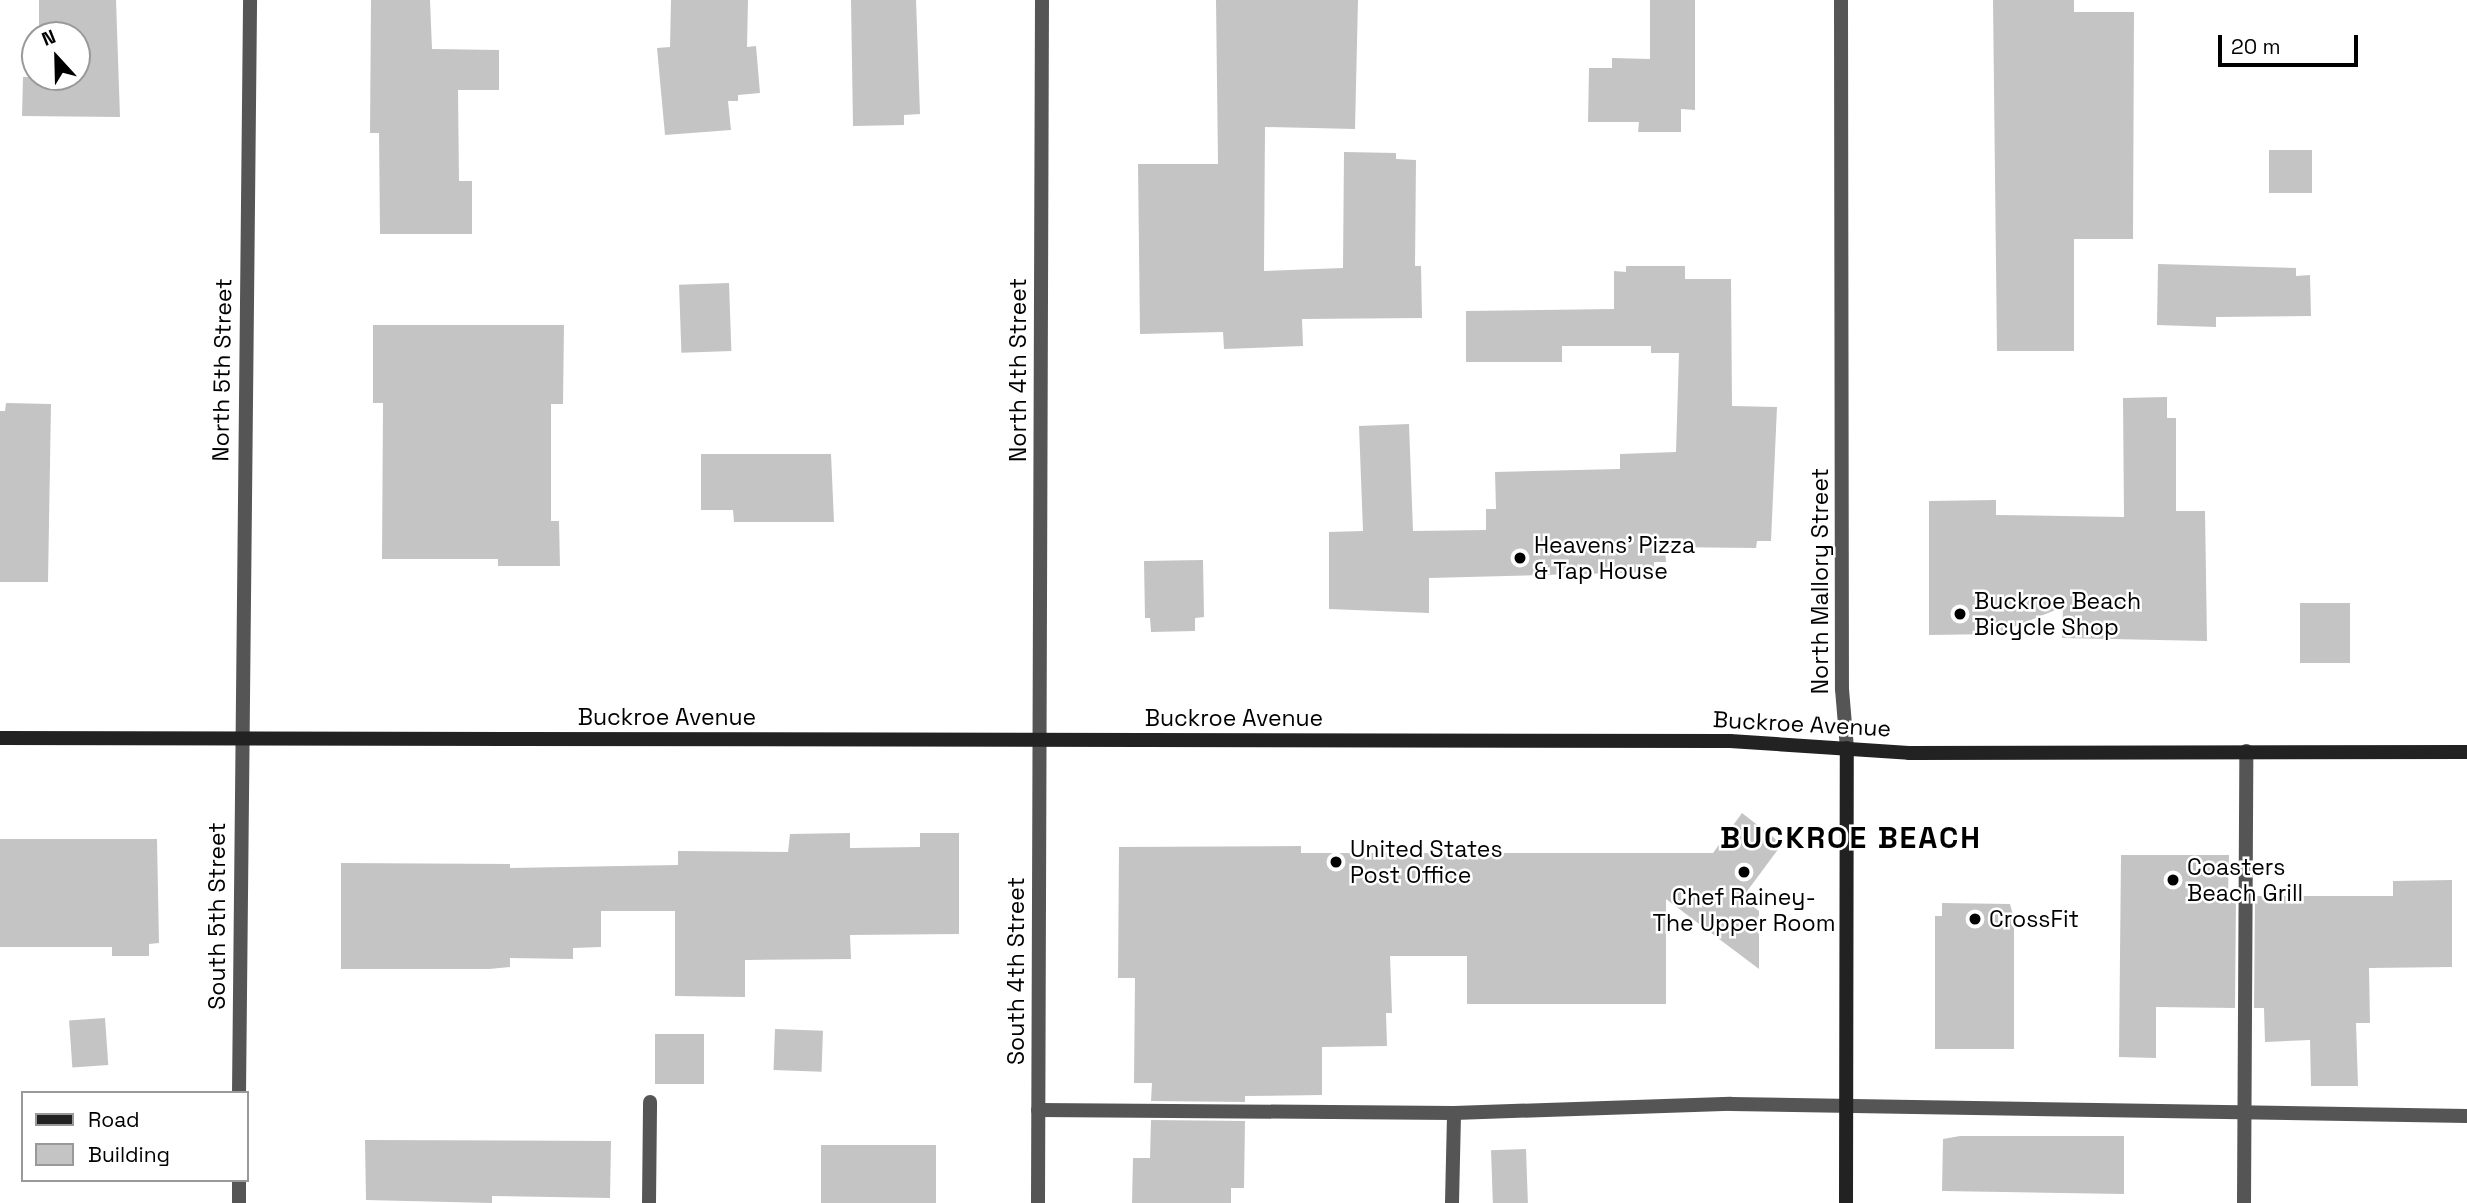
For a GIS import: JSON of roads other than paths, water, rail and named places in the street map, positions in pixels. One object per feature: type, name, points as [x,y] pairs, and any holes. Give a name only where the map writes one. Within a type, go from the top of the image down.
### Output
[{"type":"street","name":"North 5th Street","points":[[240,740],[250,0]]},
{"type":"street","name":"North 4th Street","points":[[1039,739],[1042,0]]},
{"type":"street","name":"North Mallory Street","points":[[1841,0],[1842,689],[1847,748],[1846,1203]]},
{"type":"street","name":"Buckroe Avenue","points":[[0,738],[1730,741],[1909,753],[2467,752]]},
{"type":"street","name":"South 4th Street","points":[[1038,1203],[1039,739]]},
{"type":"street","name":"South 5th Street","points":[[239,1091],[240,740]]},
{"type":"street","points":[[2244,1203],[2246,751]]},
{"type":"street","points":[[649,1203],[650,1102]]},
{"type":"street","points":[[1038,1110],[1454,1113],[1846,1105],[2244,1116],[2467,1116]]},
{"type":"street","points":[[1452,1203],[1454,1113]]},
{"type":"street","points":[[239,1182],[239,1203]]},
{"type":"place","name":"Heavens' Pizza & Tap House","points":[[1520,558]]},
{"type":"place","name":"Buckroe Beach Bicycle Shop","points":[[1960,614]]},
{"type":"place","name":"United States Post Office","points":[[1336,862]]},
{"type":"place","name":"Chef Rainey- The Upper Room","points":[[1744,872]]},
{"type":"place","name":"Coasters Beach Grill","points":[[2173,880]]},
{"type":"place","name":"CrossFit","points":[[1975,919]]},
{"type":"district","name":"BUCKROE BEACH","points":[[1851,838]]}]
